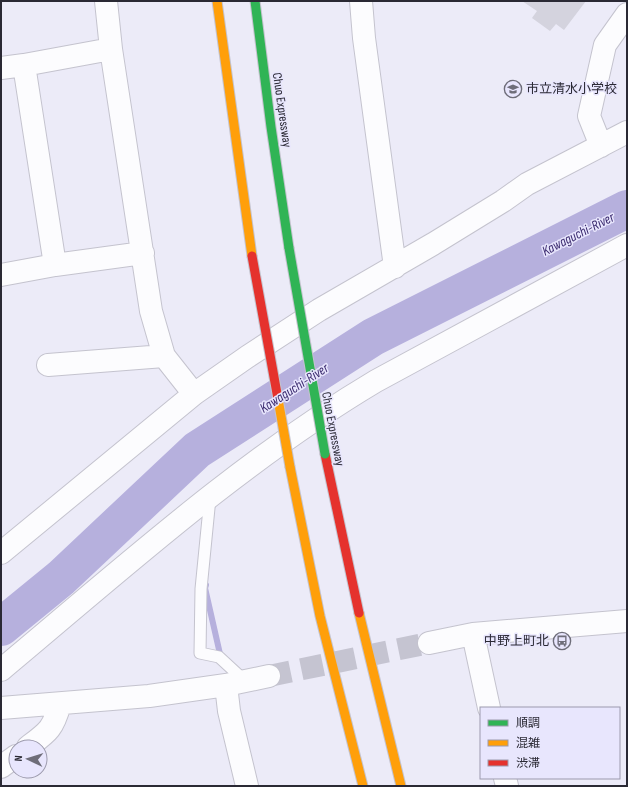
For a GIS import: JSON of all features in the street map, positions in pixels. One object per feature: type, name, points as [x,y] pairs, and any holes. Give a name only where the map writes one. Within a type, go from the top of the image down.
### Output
[{"type":"highway","points":[[217,1],[252,256],[290,467],[320,616],[363,786]]},
{"type":"highway","name":"Chuo Expressway","points":[[254,1],[289,248],[324,454],[357,604],[401,786]]},
{"type":"street","points":[[106,1],[110,49],[151,311],[164,356],[194,394]]},
{"type":"street","points":[[361,1],[364,38],[395,267]]},
{"type":"street","points":[[602,146],[589,116],[605,45],[627,14]]},
{"type":"street","points":[[1,68],[110,49]]},
{"type":"street","points":[[24,65],[55,265]]},
{"type":"street","points":[[1,553],[194,394],[319,310],[395,267],[503,201],[527,184],[627,132]]},
{"type":"street","points":[[1,670],[210,495],[337,404],[383,377],[627,245]]},
{"type":"street","points":[[1,275],[55,265],[143,253]]},
{"type":"street","points":[[48,365],[164,356]]},
{"type":"street","points":[[429,643],[473,634],[627,621]]},
{"type":"street","points":[[473,634],[489,707]]},
{"type":"street","points":[[1,708],[149,696],[236,683],[269,676]]},
{"type":"street","points":[[236,683],[229,711],[247,786]]},
{"type":"street","points":[[39,739],[47,733],[56,720],[60,704]]},
{"type":"lane","points":[[210,495],[201,589],[200,653],[219,658],[236,683]]},
{"type":"building","points":[[522,1],[586,1],[564,30],[556,24],[550,31],[532,18],[537,11]]},
{"type":"waterway","name":"Kawaguchi-River","points":[[1,627],[61,578],[197,450],[373,337],[627,209]]},
{"type":"waterway","points":[[206,585],[205,588],[220,654]]},
{"type":"tunnel","points":[[269,676],[429,643]]},
{"type":"traffic: fast","points":[[255,1],[271,127],[289,248]]},
{"type":"traffic: fast","points":[[289,248],[325,454]]},
{"type":"traffic: slow","points":[[217,1],[252,256]]},
{"type":"traffic: slow","points":[[278,399],[290,467]]},
{"type":"traffic: slow","points":[[290,467],[320,616],[363,786]]},
{"type":"traffic: slow","points":[[359,613],[401,786]]},
{"type":"traffic: jam","points":[[252,256],[278,399]]},
{"type":"traffic: jam","points":[[325,454],[359,613]]},
{"type":"place","name":"市立清水小学校","points":[[513,89]]},
{"type":"place","name":"中野上町北","points":[[562,641]]}]
